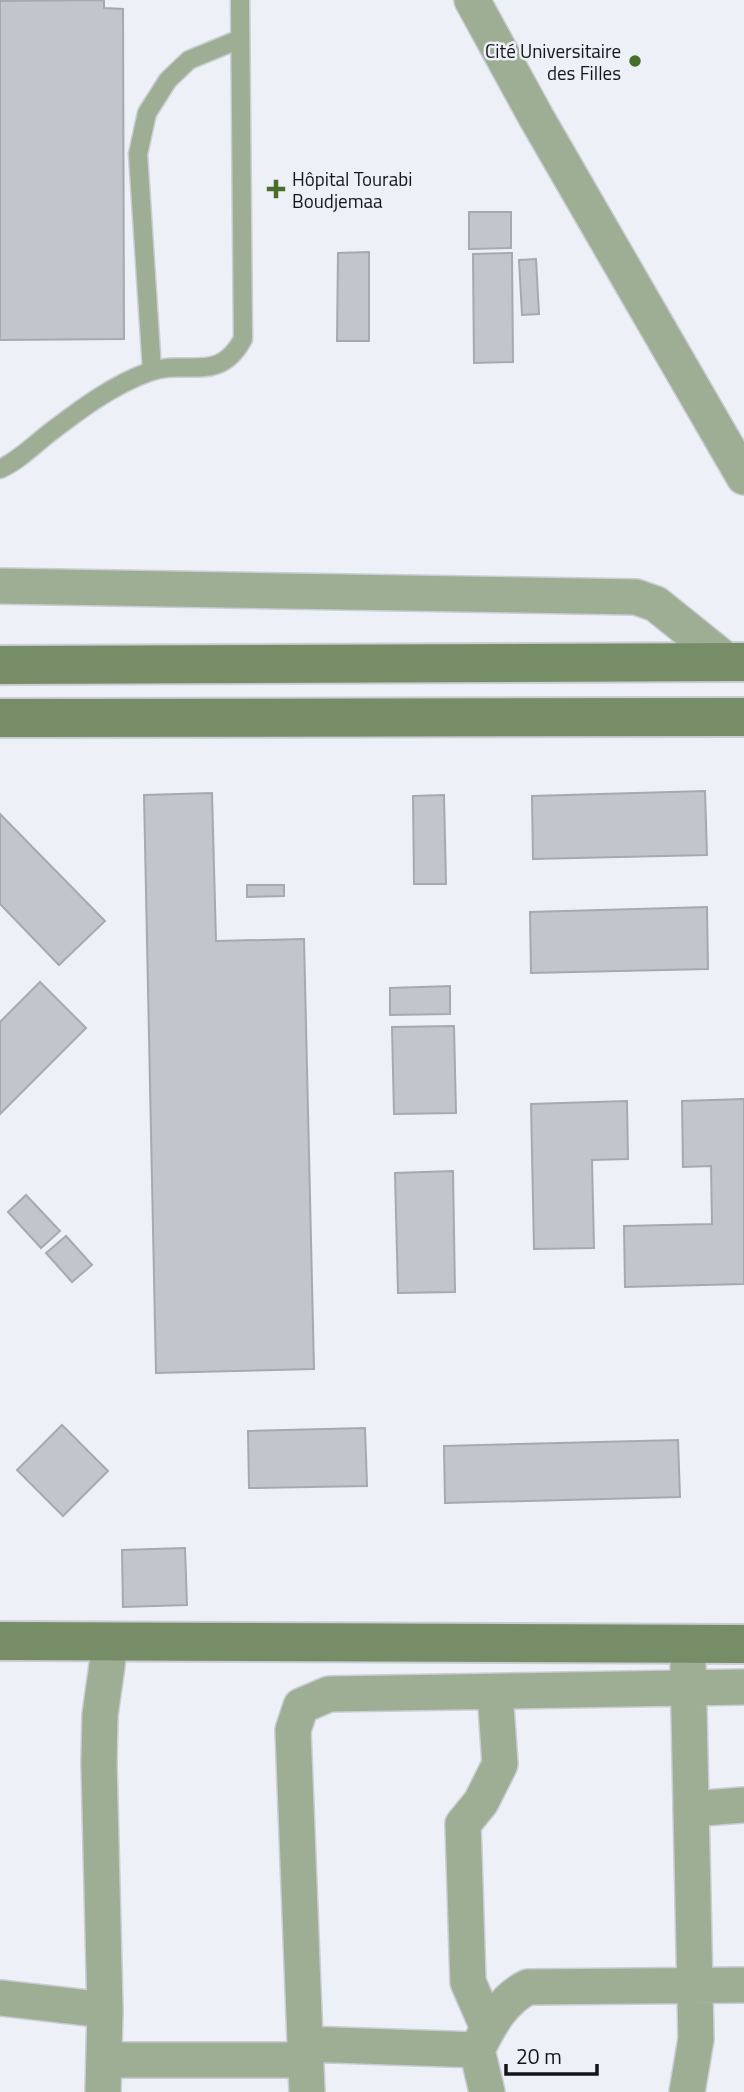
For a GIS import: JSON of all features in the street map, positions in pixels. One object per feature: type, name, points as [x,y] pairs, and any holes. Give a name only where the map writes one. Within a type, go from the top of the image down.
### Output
[{"type":"main road","points":[[0,665],[736,662]]},
{"type":"main road","points":[[0,718],[744,717]]},
{"type":"main road","points":[[0,1641],[110,1644],[744,1644]]},
{"type":"street","points":[[472,0],[536,117],[744,477]]},
{"type":"street","points":[[0,586],[636,597],[656,604],[736,662]]},
{"type":"street","points":[[110,1644],[100,1715],[99,1763],[104,2076],[306,2065],[482,2039],[512,1995],[528,1987],[744,1985]]},
{"type":"street","points":[[687,2092],[696,2039],[688,1644]]},
{"type":"street","points":[[306,2065],[293,1730],[301,1706],[330,1694],[744,1687]]},
{"type":"street","points":[[486,2092],[482,2039],[468,1982],[463,1824],[481,1802],[500,1764],[495,1692]]},
{"type":"street","points":[[691,1810],[744,1805]]},
{"type":"street","points":[[0,1998],[105,2010]]},
{"type":"lane","points":[[0,469],[70,417],[124,383],[152,370],[211,368],[234,356],[243,339],[240,0]]},
{"type":"lane","points":[[152,370],[138,154],[147,113],[168,80],[189,60],[240,39]]},
{"type":"building","points":[[104,0],[104,8],[123,9],[124,339],[0,340],[0,1]]},
{"type":"building","points":[[469,212],[511,212],[511,248],[469,249]]},
{"type":"building","points":[[369,252],[369,341],[337,341],[338,253]]},
{"type":"building","points":[[512,253],[513,362],[474,363],[473,254]]},
{"type":"building","points":[[536,259],[539,314],[522,315],[519,260]]},
{"type":"building","points":[[705,791],[707,855],[533,859],[532,796]]},
{"type":"building","points":[[212,793],[216,941],[304,939],[314,1369],[156,1373],[144,795]]},
{"type":"building","points":[[444,795],[446,884],[414,884],[413,796]]},
{"type":"building","points":[[0,814],[105,921],[59,965],[0,904]]},
{"type":"building","points":[[247,885],[284,885],[284,896],[247,897]]},
{"type":"building","points":[[707,907],[708,969],[531,973],[530,912]]},
{"type":"building","points":[[40,982],[86,1028],[0,1114],[0,1022]]},
{"type":"building","points":[[450,986],[450,1014],[390,1015],[390,988]]},
{"type":"building","points":[[454,1026],[456,1113],[394,1114],[392,1027]]},
{"type":"building","points":[[744,1099],[744,1284],[625,1287],[624,1226],[712,1224],[711,1166],[683,1167],[682,1101]]},
{"type":"building","points":[[627,1101],[628,1159],[592,1160],[594,1248],[534,1249],[531,1104]]},
{"type":"building","points":[[453,1171],[455,1292],[398,1293],[395,1173]]},
{"type":"building","points":[[26,1195],[60,1231],[41,1248],[8,1212]]},
{"type":"building","points":[[66,1236],[92,1265],[72,1282],[46,1253]]},
{"type":"building","points":[[62,1425],[108,1471],[63,1516],[17,1470]]},
{"type":"building","points":[[365,1428],[367,1486],[249,1488],[248,1431]]},
{"type":"building","points":[[678,1440],[680,1497],[445,1503],[444,1446]]},
{"type":"building","points":[[185,1548],[187,1605],[123,1607],[122,1550]]},
{"type":"place","name":"Cité Universitaire des Filles","points":[[635,61]]},
{"type":"place","name":"Hôpital Tourabi Boudjemaa","points":[[276,189]]}]
